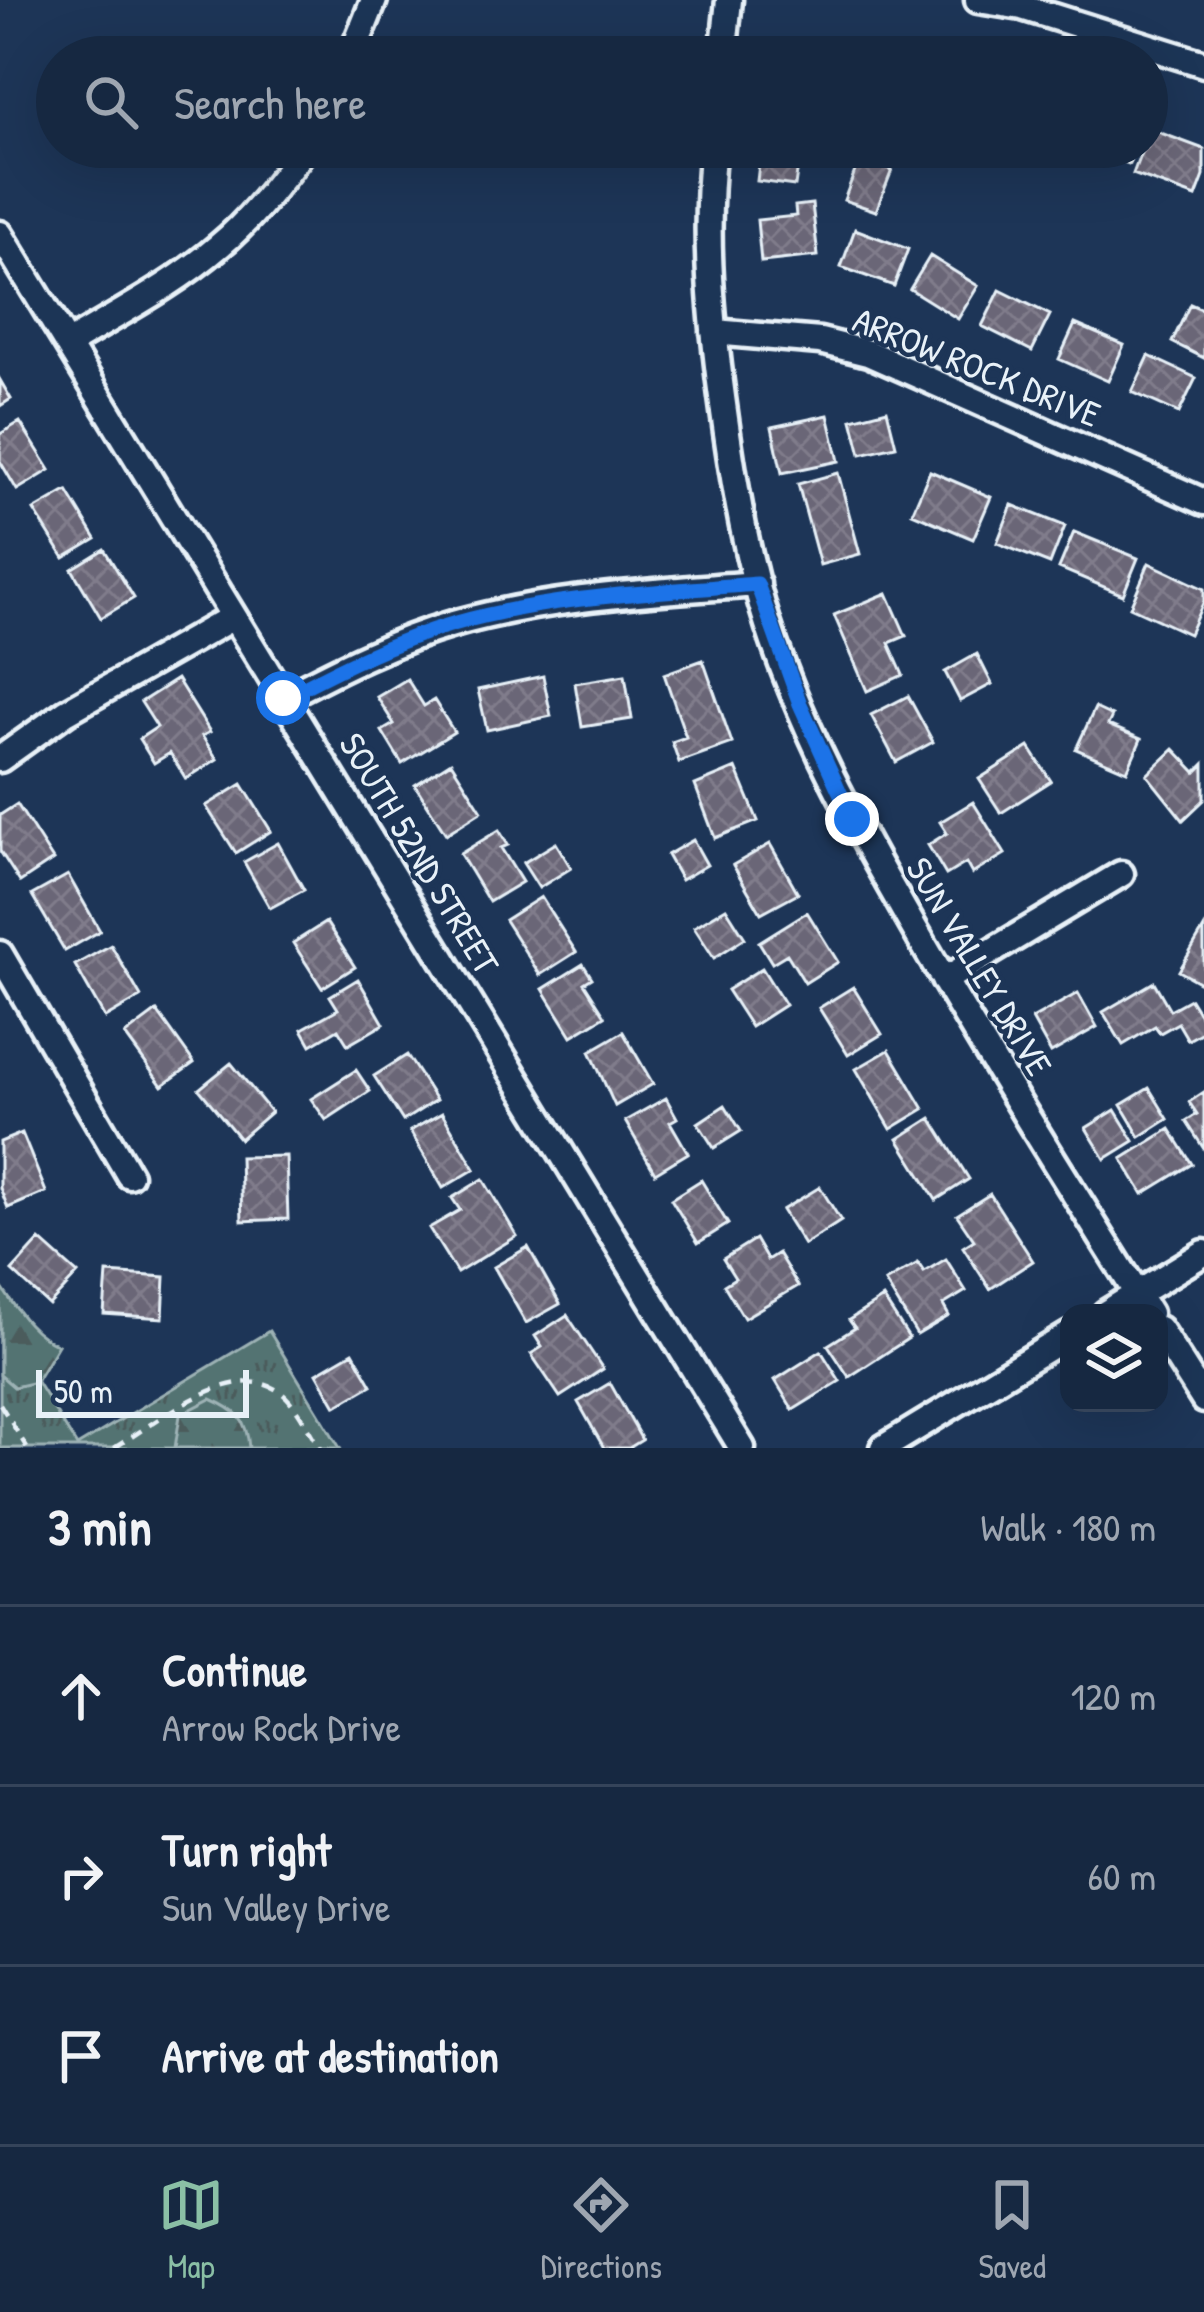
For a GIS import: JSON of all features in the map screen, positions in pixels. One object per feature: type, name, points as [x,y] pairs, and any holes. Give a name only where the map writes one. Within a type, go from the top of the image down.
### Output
[{"type":"street","points":[[359,36],[374,0]]},
{"type":"street","points":[[725,36],[729,0]]},
{"type":"street","points":[[978,0],[1022,7],[1115,36]]},
{"type":"street","points":[[1168,53],[1204,64]]},
{"type":"street","points":[[68,344],[163,288],[220,246],[290,168]]},
{"type":"street","name":"SUN VALLEY DRIVE","points":[[711,168],[706,210],[714,332],[734,489],[757,584],[800,704],[852,819],[944,980],[1143,1304]]},
{"type":"street","name":"SOUTH 52ND STREET","points":[[0,234],[742,1448]]},
{"type":"street","name":"ARROW ROCK DRIVE","points":[[714,332],[820,341],[868,353],[1204,502]]},
{"type":"street","points":[[283,698],[371,653],[453,624],[530,606],[757,584]]},
{"type":"street","points":[[0,759],[66,712],[233,617]]},
{"type":"street","points":[[944,980],[1120,874]]},
{"type":"street","points":[[0,954],[129,1174]]},
{"type":"street","points":[[1143,1304],[1204,1252]]},
{"type":"street","points":[[883,1448],[1060,1340]]},
{"type":"street","points":[[1168,1343],[1204,1400]]},
{"type":"path","points":[[114,1448],[213,1389],[247,1381],[277,1390],[291,1402],[320,1448]]},
{"type":"path","points":[[0,1405],[27,1448]]},
{"type":"green space","points":[[0,1285],[32,1327],[58,1345],[36,1382],[14,1387],[0,1375]]},
{"type":"green space","points":[[0,1323],[77,1446],[269,1331],[340,1448],[0,1448]]},
{"type":"green space","points":[[211,1399],[239,1417],[249,1448],[175,1448],[180,1415]]},
{"type":"building","points":[[1168,136],[1204,149],[1204,176],[1196,197],[1133,174],[1135,168],[1168,168]]},
{"type":"building","points":[[759,168],[798,168],[795,186],[757,181]]},
{"type":"building","points":[[856,168],[892,170],[876,211],[844,200]]},
{"type":"building","points":[[812,204],[818,256],[761,262],[757,220],[796,216],[795,206]]},
{"type":"building","points":[[855,229],[908,249],[894,286],[841,267]]},
{"type":"building","points":[[930,256],[978,286],[958,319],[910,289]]},
{"type":"building","points":[[1000,290],[1050,315],[1032,351],[982,326]]},
{"type":"building","points":[[1190,304],[1204,310],[1204,358],[1172,342]]},
{"type":"building","points":[[1075,324],[1124,345],[1108,381],[1059,359]]},
{"type":"building","points":[[1149,356],[1196,378],[1179,413],[1132,392]]},
{"type":"building","points":[[0,380],[11,399],[0,406]]},
{"type":"building","points":[[887,410],[896,446],[861,454],[852,419]]},
{"type":"building","points":[[828,415],[839,461],[782,473],[772,427]]},
{"type":"building","points":[[20,422],[50,470],[17,490],[0,461],[0,434]]},
{"type":"building","points":[[930,471],[991,497],[973,539],[912,513]]},
{"type":"building","points":[[838,473],[860,554],[820,565],[798,484]]},
{"type":"building","points":[[67,491],[96,539],[64,558],[34,510]]},
{"type":"building","points":[[1012,505],[1065,526],[1050,564],[997,543]]},
{"type":"building","points":[[1074,532],[1138,558],[1123,595],[1059,568]]},
{"type":"building","points":[[104,549],[134,598],[101,618],[72,569]]},
{"type":"building","points":[[1149,563],[1204,589],[1204,601],[1189,634],[1130,607]]},
{"type":"building","points":[[887,593],[906,636],[889,643],[903,675],[867,691],[834,615]]},
{"type":"building","points":[[977,654],[992,684],[960,701],[945,672]]},
{"type":"building","points":[[703,660],[732,743],[679,762],[672,742],[686,737],[664,674]]},
{"type":"building","points":[[625,675],[632,719],[582,727],[575,683]]},
{"type":"building","points":[[543,676],[551,716],[487,730],[478,690]]},
{"type":"building","points":[[177,679],[210,732],[202,736],[217,759],[186,779],[170,753],[154,763],[139,739],[157,727],[141,702]]},
{"type":"building","points":[[407,679],[424,706],[434,700],[454,732],[402,764],[382,731],[394,724],[377,697]]},
{"type":"building","points":[[908,696],[933,742],[896,762],[871,715]]},
{"type":"building","points":[[1095,708],[1112,716],[1108,725],[1141,739],[1127,771],[1076,749]]},
{"type":"building","points":[[1029,747],[1051,781],[1001,813],[979,779]]},
{"type":"building","points":[[1174,749],[1196,772],[1204,764],[1204,800],[1183,820],[1147,775]]},
{"type":"building","points":[[451,762],[482,811],[446,834],[415,785]]},
{"type":"building","points":[[736,768],[758,821],[715,838],[695,785]]},
{"type":"building","points":[[242,784],[271,831],[236,853],[206,806]]},
{"type":"building","points":[[973,802],[1005,854],[972,874],[966,863],[946,875],[928,845],[947,833],[940,822]]},
{"type":"building","points":[[17,804],[53,860],[20,882],[0,851],[0,815]]},
{"type":"building","points":[[499,830],[508,845],[501,848],[522,882],[489,902],[460,854]]},
{"type":"building","points":[[693,840],[707,865],[681,880],[667,855]]},
{"type":"building","points":[[278,843],[304,890],[270,908],[244,862]]},
{"type":"building","points":[[556,843],[571,868],[539,888],[523,863]]},
{"type":"building","points":[[770,844],[798,893],[761,913],[733,865]]},
{"type":"building","points":[[68,875],[100,931],[65,951],[32,895]]},
{"type":"building","points":[[541,897],[576,952],[540,975],[505,920]]},
{"type":"building","points":[[726,908],[745,938],[714,958],[694,927]]},
{"type":"building","points":[[807,912],[838,962],[805,983],[787,954],[772,963],[759,942]]},
{"type":"building","points":[[326,922],[355,967],[322,988],[293,943]]},
{"type":"building","points":[[1204,928],[1204,985],[1179,971]]},
{"type":"building","points":[[111,945],[141,997],[105,1018],[75,965]]},
{"type":"building","points":[[583,964],[592,978],[584,983],[605,1016],[572,1036],[543,989]]},
{"type":"building","points":[[762,968],[785,1005],[751,1027],[727,990]]},
{"type":"building","points":[[358,979],[384,1024],[348,1045],[338,1029],[311,1045],[302,1029],[338,1009],[330,996]]},
{"type":"building","points":[[1154,982],[1170,1010],[1190,999],[1204,1022],[1204,1031],[1188,1040],[1178,1023],[1160,1033],[1155,1026],[1123,1045],[1103,1012]]},
{"type":"building","points":[[853,987],[882,1034],[848,1055],[819,1008]]},
{"type":"building","points":[[1078,993],[1097,1027],[1051,1053],[1032,1019]]},
{"type":"building","points":[[157,1011],[194,1063],[162,1086],[125,1035]]},
{"type":"building","points":[[623,1032],[653,1084],[615,1106],[590,1051]]},
{"type":"building","points":[[889,1050],[924,1109],[891,1129],[856,1069]]},
{"type":"building","points":[[407,1055],[436,1100],[403,1121],[374,1076]]},
{"type":"building","points":[[231,1063],[271,1112],[240,1139],[199,1089]]},
{"type":"building","points":[[356,1070],[370,1091],[326,1120],[311,1099]]},
{"type":"building","points":[[1149,1088],[1168,1119],[1140,1137],[1121,1105]]},
{"type":"building","points":[[1204,1092],[1204,1149],[1186,1121],[1197,1114],[1189,1102]]},
{"type":"building","points":[[666,1098],[677,1118],[670,1122],[688,1153],[655,1173],[625,1121]]},
{"type":"building","points":[[725,1105],[741,1131],[714,1148],[698,1123]]},
{"type":"building","points":[[1115,1110],[1134,1141],[1105,1159],[1086,1128]]},
{"type":"building","points":[[442,1113],[475,1169],[443,1188],[410,1131]]},
{"type":"building","points":[[931,1118],[969,1179],[936,1200],[898,1139]]},
{"type":"building","points":[[1170,1129],[1192,1164],[1143,1194],[1122,1159]]},
{"type":"building","points":[[22,1133],[46,1192],[8,1208],[0,1188],[0,1142]]},
{"type":"building","points":[[286,1156],[288,1219],[242,1221],[240,1157]]},
{"type":"building","points":[[483,1179],[517,1236],[457,1273],[429,1228],[460,1210],[452,1198]]},
{"type":"building","points":[[701,1180],[728,1224],[698,1243],[671,1199]]},
{"type":"building","points":[[820,1187],[841,1221],[804,1245],[782,1210]]},
{"type":"building","points":[[990,1194],[1033,1261],[990,1289],[963,1247],[974,1240],[957,1215]]},
{"type":"building","points":[[755,1239],[767,1260],[778,1253],[798,1286],[744,1318],[724,1285],[735,1278],[723,1259]]},
{"type":"building","points":[[40,1240],[78,1274],[49,1305],[12,1271]]},
{"type":"building","points":[[528,1247],[560,1304],[526,1323],[494,1267]]},
{"type":"building","points":[[946,1259],[966,1291],[943,1305],[949,1316],[917,1335],[885,1282],[918,1263],[924,1272]]},
{"type":"building","points":[[107,1273],[165,1277],[163,1318],[104,1314]]},
{"type":"building","points":[[883,1298],[909,1338],[849,1377],[828,1345],[855,1328],[849,1320]]},
{"type":"building","points":[[567,1315],[603,1369],[560,1397],[531,1354],[542,1347],[535,1336]]},
{"type":"building","points":[[821,1351],[840,1381],[793,1410],[775,1380]]},
{"type":"building","points":[[353,1352],[372,1385],[336,1406],[317,1373]]},
{"type":"building","points":[[610,1383],[642,1440],[629,1448],[604,1448],[578,1402]]},
{"type":"route","points":[[283,698],[371,653],[453,624],[530,606],[757,584],[800,704],[852,819]]}]
